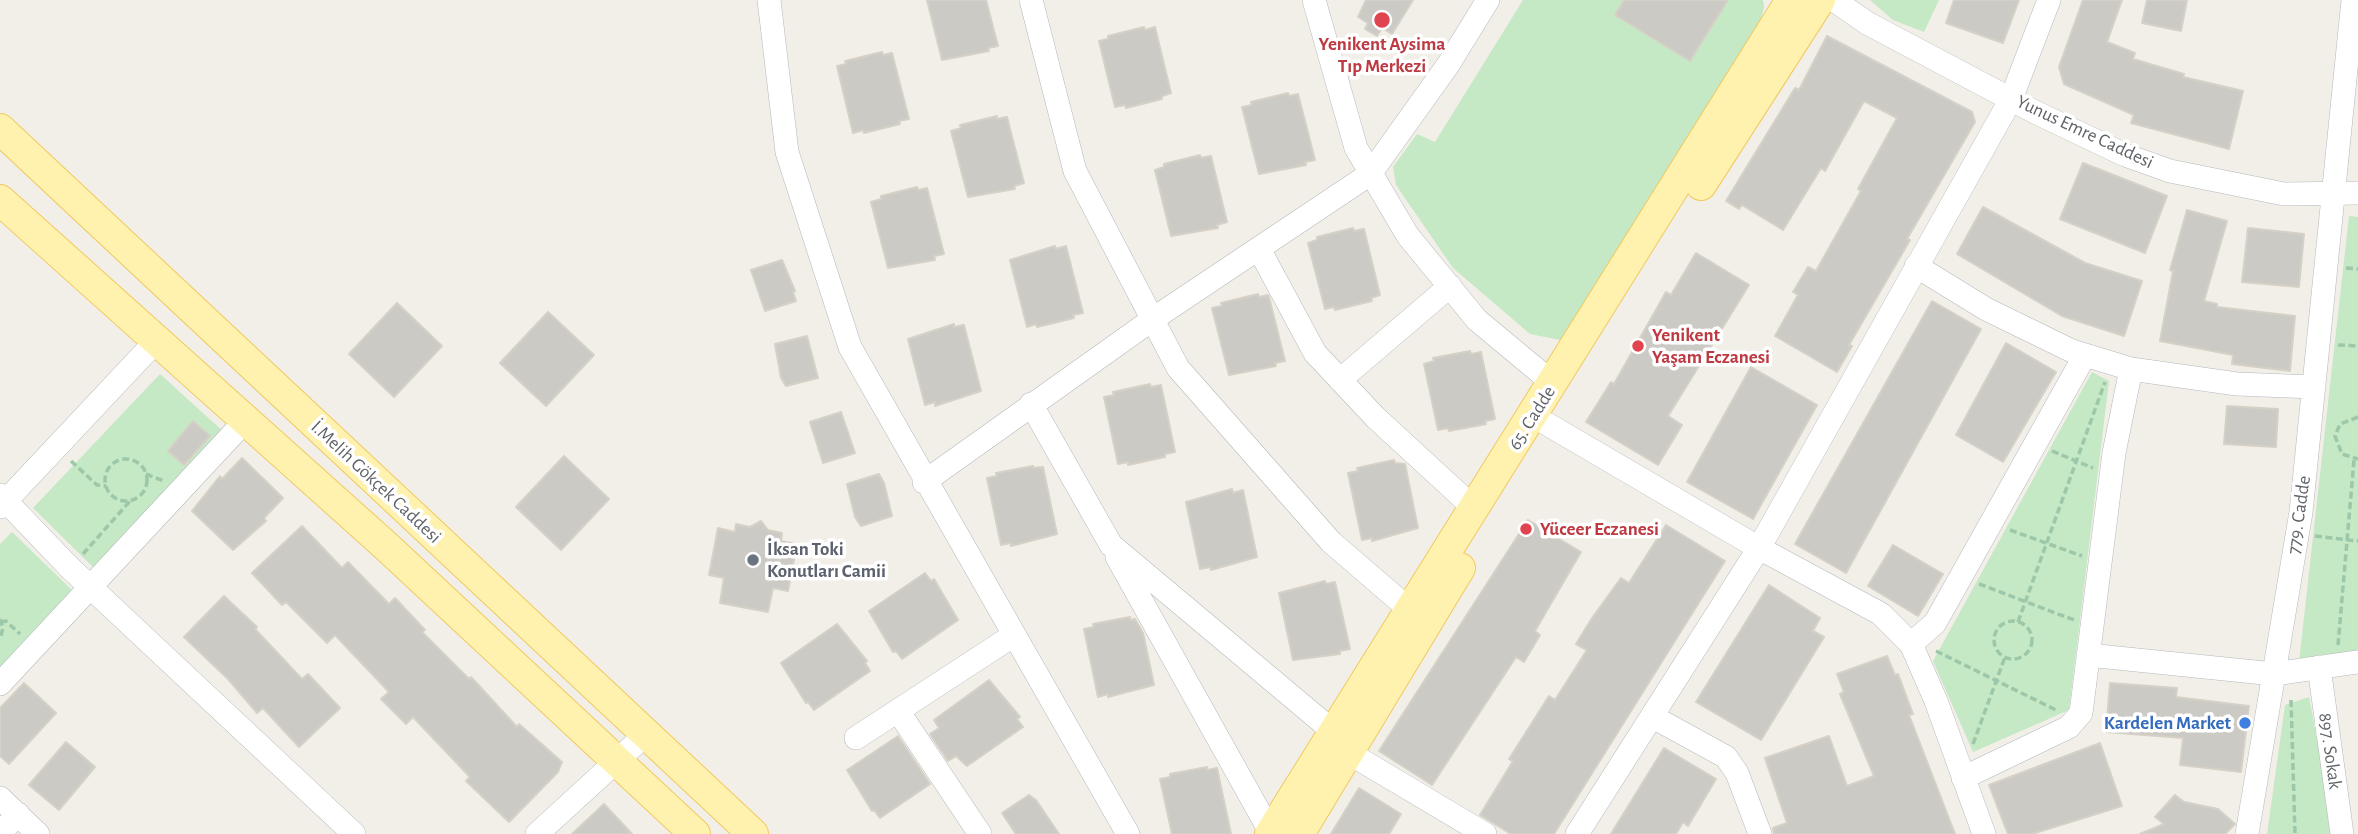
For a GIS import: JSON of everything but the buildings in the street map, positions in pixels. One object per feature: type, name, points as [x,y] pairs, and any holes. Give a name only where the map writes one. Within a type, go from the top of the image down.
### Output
[{"type":"main road","name":"65. Cadde","points":[[1342,742],[1410,610],[1554,384],[1791,0]]},
{"type":"main road","name":"65. Cadde","points":[[1280,834],[1820,0]]},
{"type":"main road","name":"İ.Melih Gökçek Caddesi","points":[[0,129],[753,834]]},
{"type":"main road","name":"İ.Melih Gökçek Caddesi","points":[[0,200],[246,420],[695,834]]},
{"type":"street","points":[[769,0],[787,152],[850,348],[924,482],[1128,834]]},
{"type":"street","points":[[1031,0],[1075,170],[1178,368],[1331,542],[1410,610]]},
{"type":"street","points":[[1314,0],[1356,148],[1408,236],[1477,320],[1554,384]]},
{"type":"street","points":[[924,482],[1153,319],[1370,174],[1448,65],[1488,0]]},
{"type":"street","name":"Yunus Emre Caddesi","points":[[1834,0],[1867,23],[2011,99],[2126,155],[2170,171],[2284,194],[2358,193]]},
{"type":"street","points":[[1577,834],[1759,548],[2011,99],[2049,0]]},
{"type":"street","name":"779. Cadde","points":[[2247,834],[2297,535],[2353,0]]},
{"type":"street","points":[[1259,249],[1315,353],[1376,418],[1475,509]]},
{"type":"street","points":[[1916,266],[1986,309],[2085,355],[2121,366],[2237,384],[2314,387]]},
{"type":"street","points":[[1340,380],[1450,286]]},
{"type":"street","points":[[157,340],[58,448],[2,501],[354,834]]},
{"type":"street","points":[[1913,642],[1935,623],[2085,355]]},
{"type":"street","points":[[1960,768],[2069,727],[2081,713],[2111,475],[2121,366]]},
{"type":"street","points":[[1031,404],[1280,834]]},
{"type":"street","points":[[0,684],[246,420]]},
{"type":"street","points":[[1547,424],[1759,548],[1881,614],[1913,642],[1984,834]]},
{"type":"street","points":[[1111,545],[1342,742],[1485,834]]},
{"type":"street","points":[[856,738],[1014,635]]},
{"type":"street","points":[[2088,655],[2274,674],[2338,665]]},
{"type":"street","name":"897. Sokak","points":[[2338,665],[2342,834]]},
{"type":"street","points":[[898,710],[980,834]]},
{"type":"street","points":[[1653,717],[1726,757],[1737,773],[1760,834]]},
{"type":"street","points":[[537,834],[645,735]]},
{"type":"street","points":[[0,798],[38,834]]},
{"type":"street","points":[[0,833],[18,814]]},
{"type":"path","points":[[2018,622],[2076,461],[2121,366]]},
{"type":"path","points":[[2338,665],[2356,460],[2337,449],[2335,436],[2340,424],[2358,417]]},
{"type":"path","points":[[2035,444],[2111,475]]},
{"type":"path","points":[[58,448],[97,485],[106,486]]},
{"type":"path","points":[[70,568],[131,500],[143,493],[148,482],[145,470],[137,461],[125,458],[113,462],[106,471],[106,486],[110,495],[121,501],[131,500]]},
{"type":"path","points":[[1991,523],[2100,562]]},
{"type":"path","points":[[2297,535],[2358,541]]},
{"type":"path","points":[[1961,576],[2092,626]]},
{"type":"path","points":[[0,619],[4,628],[0,639]]},
{"type":"path","points":[[2018,622],[2026,625],[2033,635],[2032,647],[2024,657],[2012,660],[2005,657],[1994,645],[1995,633],[2003,623],[2018,622]]},
{"type":"path","points":[[1913,642],[2075,720]]},
{"type":"path","points":[[1960,768],[1968,755],[2005,657]]},
{"type":"path","points":[[2291,691],[2295,834]]},
{"type":"green space","points":[[1523,0],[1763,0],[1764,7],[1756,39],[1560,340],[1530,334],[1453,268],[1396,185],[1393,167],[1417,134],[1435,142]]},
{"type":"green space","points":[[1870,0],[1939,0],[1924,32],[1893,20]]},
{"type":"green space","points":[[2349,216],[2358,217],[2358,654],[2299,662]]},
{"type":"green space","points":[[2092,372],[2109,381],[2069,710],[1973,752],[1933,661]]},
{"type":"green space","points":[[160,374],[225,433],[96,570],[33,508]]},
{"type":"green space","points":[[12,532],[74,592],[0,672],[0,544]]},
{"type":"green space","points":[[2309,697],[2335,834],[2267,834],[2285,705]]},
{"type":"place","name":"Yenikent Aysima Tıp Merkezi","points":[[1382,20]]},
{"type":"place","name":"Yenikent Yaşam Eczanesi","points":[[1638,346]]},
{"type":"place","name":"Yüceer Eczanesi","points":[[1526,529]]},
{"type":"place","name":"İksan Toki Konutları Camii","points":[[753,560]]},
{"type":"place","name":"Kardelen Market","points":[[2245,723]]}]
